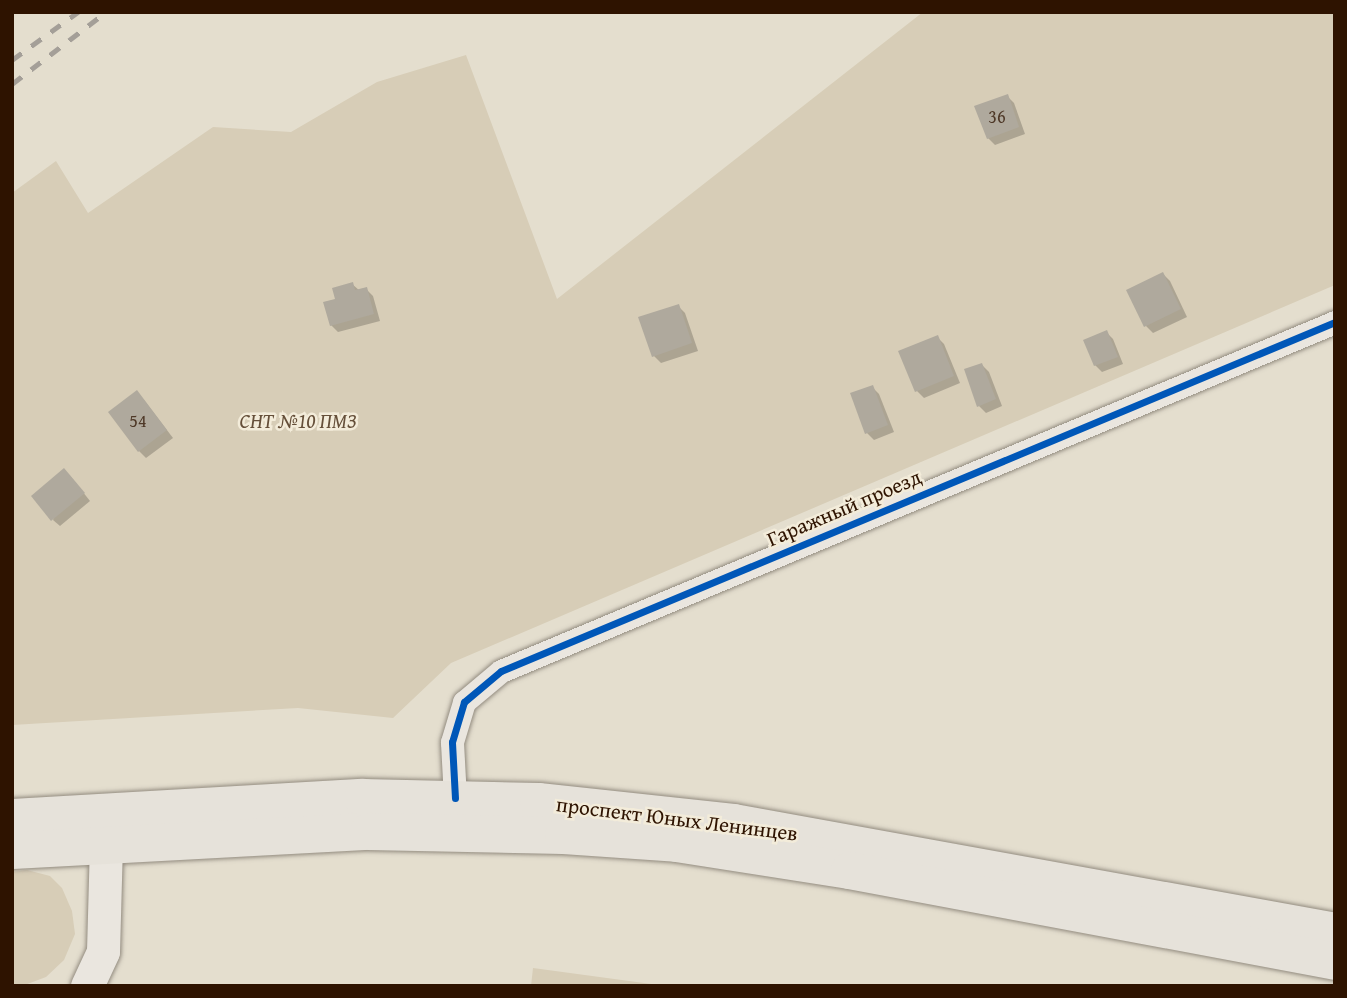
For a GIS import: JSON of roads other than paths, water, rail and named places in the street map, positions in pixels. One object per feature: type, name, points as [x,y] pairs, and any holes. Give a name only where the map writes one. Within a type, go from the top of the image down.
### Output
[{"type":"main road","name":"проспект Юных Ленинцев","points":[[12,850],[105,827],[362,797],[538,802],[733,822],[1335,931]]},
{"type":"main road","name":"проспект Юных Ленинцев","points":[[12,817],[105,827],[563,835],[676,843],[849,870],[1335,961]]},
{"type":"main road","points":[[89,985],[103,951],[105,827]]},
{"type":"street","name":"Гаражный проезд","points":[[455,798],[452,742],[464,702],[501,671],[1335,321]]},
{"type":"railway","points":[[12,60],[78,12]]},
{"type":"railway","points":[[12,84],[106,12]]},
{"type":"park label","name":"СНТ №10 ПМЗ","points":[[298,421]]}]
